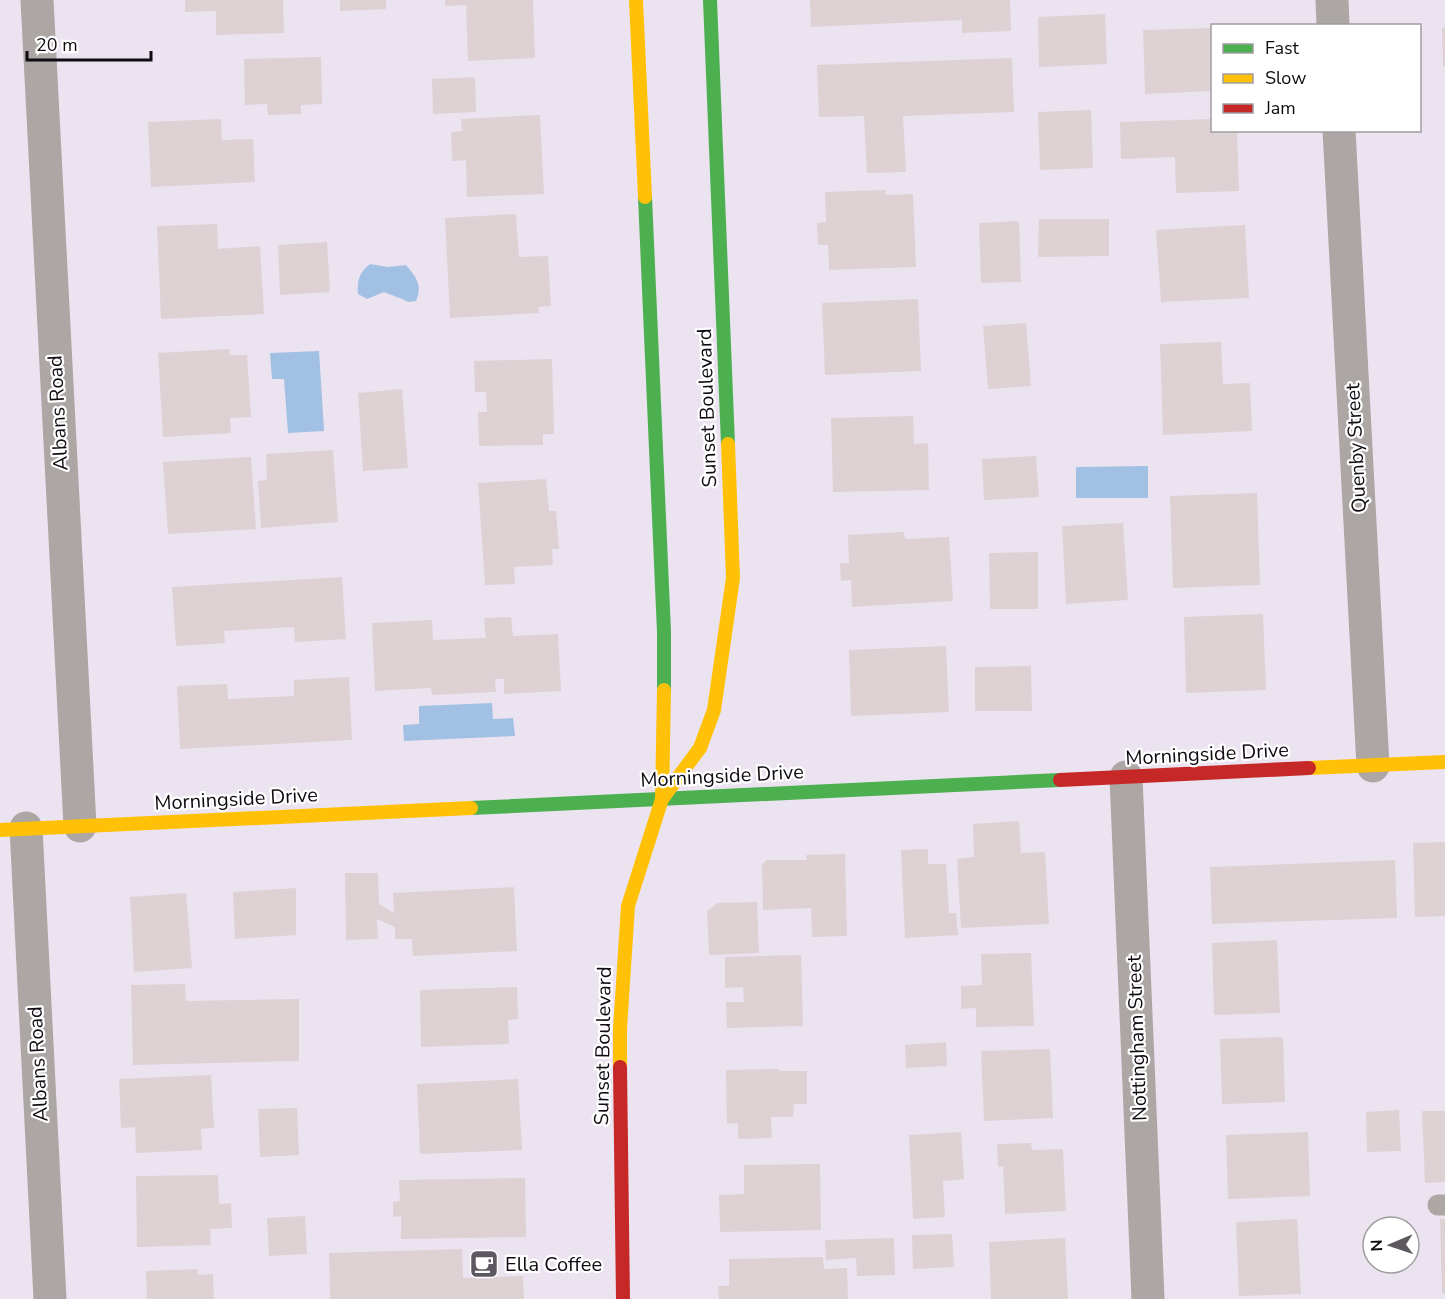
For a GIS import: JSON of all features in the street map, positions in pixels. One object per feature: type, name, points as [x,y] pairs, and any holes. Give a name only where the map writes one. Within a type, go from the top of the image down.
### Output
[{"type":"street","name":"Albans Road","points":[[37,0],[80,826]]},
{"type":"street","name":"Sunset Boulevard","points":[[623,1299],[620,1029],[628,906],[662,799],[664,632],[636,0]]},
{"type":"street","name":"Sunset Boulevard","points":[[662,799],[700,748],[714,710],[733,578],[710,0]]},
{"type":"street","points":[[1332,0],[1333,24]]},
{"type":"street","name":"Quenby Street","points":[[1339,132],[1374,766]]},
{"type":"street","name":"Morningside Drive","points":[[13,829],[1445,762]]},
{"type":"street","name":"Nottingham Street","points":[[1126,777],[1148,1299]]},
{"type":"street","name":"Albans Road","points":[[13,829],[50,1299]]},
{"type":"water","points":[[370,264],[388,267],[406,265],[419,286],[416,301],[408,302],[384,292],[367,299],[358,294],[360,277]]},
{"type":"water","points":[[319,351],[324,431],[288,433],[284,379],[272,379],[270,353]]},
{"type":"water","points":[[1148,466],[1148,498],[1076,498],[1076,467]]},
{"type":"water","points":[[492,703],[493,719],[513,718],[515,736],[404,741],[403,725],[419,724],[419,706]]},
{"type":"building","points":[[185,0],[283,0],[284,33],[216,35],[216,11],[185,12]]},
{"type":"building","points":[[340,0],[386,0],[386,9],[340,11]]},
{"type":"building","points":[[445,0],[533,0],[535,58],[468,61],[466,5],[445,6]]},
{"type":"building","points":[[810,0],[1010,0],[1011,31],[962,33],[962,20],[811,27]]},
{"type":"building","points":[[1105,14],[1107,64],[1039,67],[1038,17]]},
{"type":"building","points":[[1211,28],[1211,91],[1145,94],[1143,30]]},
{"type":"building","points":[[1442,28],[1445,28],[1445,66],[1443,66]]},
{"type":"building","points":[[321,57],[322,104],[301,105],[301,114],[268,115],[267,104],[245,105],[244,59]]},
{"type":"building","points":[[1012,58],[1014,112],[903,116],[906,172],[867,173],[864,116],[819,117],[817,65]]},
{"type":"building","points":[[475,77],[476,112],[433,114],[432,79]]},
{"type":"building","points":[[1091,110],[1093,168],[1040,170],[1038,112]]},
{"type":"building","points":[[540,115],[544,194],[467,197],[466,160],[452,161],[451,132],[462,131],[461,119]]},
{"type":"building","points":[[221,119],[222,140],[253,139],[255,182],[151,187],[148,122]]},
{"type":"building","points":[[1211,119],[1211,132],[1237,132],[1239,191],[1176,193],[1175,157],[1121,159],[1120,122]]},
{"type":"building","points":[[886,190],[886,195],[913,194],[916,267],[829,270],[828,245],[818,245],[817,223],[826,222],[825,192]]},
{"type":"building","points":[[516,214],[519,257],[548,256],[551,306],[538,307],[539,313],[450,318],[445,218]]},
{"type":"building","points":[[1039,219],[1109,219],[1109,256],[1038,257]]},
{"type":"building","points":[[1019,221],[1021,282],[981,283],[979,223]]},
{"type":"building","points":[[217,224],[218,249],[260,246],[264,314],[161,319],[157,226]]},
{"type":"building","points":[[1245,225],[1249,298],[1161,302],[1156,230]]},
{"type":"building","points":[[327,242],[330,292],[280,295],[278,245]]},
{"type":"building","points":[[918,299],[921,371],[825,375],[822,303]]},
{"type":"building","points":[[1026,323],[1031,386],[988,389],[983,326]]},
{"type":"building","points":[[1221,342],[1223,384],[1250,383],[1252,431],[1163,435],[1160,344]]},
{"type":"building","points":[[230,349],[230,355],[247,355],[251,417],[230,418],[231,433],[163,437],[158,353]]},
{"type":"building","points":[[552,359],[554,434],[543,434],[543,445],[479,446],[478,412],[487,412],[486,392],[475,392],[474,361]]},
{"type":"building","points":[[402,389],[408,468],[363,471],[358,393]]},
{"type":"building","points":[[913,416],[914,444],[928,443],[929,490],[833,492],[831,418]]},
{"type":"building","points":[[333,450],[338,522],[261,528],[258,481],[267,480],[266,454]]},
{"type":"building","points":[[1036,456],[1039,497],[984,500],[982,459]]},
{"type":"building","points":[[251,457],[256,529],[168,534],[163,462]]},
{"type":"building","points":[[546,479],[549,511],[556,511],[559,549],[552,549],[553,565],[514,567],[515,584],[485,585],[478,483]]},
{"type":"building","points":[[1257,493],[1260,585],[1173,588],[1170,496]]},
{"type":"building","points":[[1123,523],[1128,600],[1066,604],[1062,526]]},
{"type":"building","points":[[904,532],[905,539],[949,537],[953,601],[852,607],[851,580],[841,581],[840,563],[849,563],[848,535]]},
{"type":"building","points":[[1038,552],[1038,609],[990,609],[989,553]]},
{"type":"building","points":[[342,577],[346,639],[295,642],[294,627],[224,631],[225,643],[176,646],[172,587]]},
{"type":"building","points":[[1263,614],[1266,690],[1186,693],[1184,617]]},
{"type":"building","points":[[511,617],[513,636],[558,634],[561,691],[504,694],[504,679],[495,679],[496,692],[432,695],[431,688],[375,691],[372,623],[432,620],[433,640],[486,638],[484,618]]},
{"type":"building","points":[[946,646],[949,712],[851,716],[849,650]]},
{"type":"building","points":[[1031,666],[1032,711],[975,711],[975,667]]},
{"type":"building","points":[[349,677],[352,740],[180,749],[177,686],[227,684],[228,699],[294,696],[294,680]]},
{"type":"building","points":[[1019,821],[1021,853],[1045,852],[1049,924],[961,928],[957,859],[974,857],[973,824]]},
{"type":"building","points":[[1445,842],[1445,916],[1415,917],[1413,843]]},
{"type":"building","points":[[928,849],[928,864],[946,864],[949,913],[956,913],[958,935],[905,938],[901,850]]},
{"type":"building","points":[[845,854],[847,936],[812,937],[811,908],[763,910],[762,866],[766,860],[807,860],[806,855]]},
{"type":"building","points":[[1395,860],[1397,918],[1212,924],[1210,867]]},
{"type":"building","points":[[345,873],[378,873],[379,904],[394,913],[393,893],[514,887],[517,951],[413,956],[412,939],[395,939],[395,927],[377,919],[378,939],[346,940]]},
{"type":"building","points":[[296,888],[296,935],[235,939],[233,892]]},
{"type":"building","points":[[186,893],[192,968],[134,972],[130,897]]},
{"type":"building","points":[[757,902],[759,953],[709,955],[707,911],[718,903]]},
{"type":"building","points":[[1277,940],[1280,1013],[1214,1015],[1212,943]]},
{"type":"building","points":[[1031,953],[1034,1026],[976,1027],[976,1008],[961,1009],[961,986],[982,985],[981,954]]},
{"type":"building","points":[[801,955],[803,1026],[727,1028],[726,1002],[744,1002],[743,987],[725,988],[725,957]]},
{"type":"building","points":[[185,984],[186,1001],[299,999],[299,1061],[133,1065],[131,985]]},
{"type":"building","points":[[517,987],[518,1019],[508,1020],[509,1044],[421,1047],[420,990]]},
{"type":"building","points":[[1283,1037],[1285,1102],[1222,1104],[1220,1039]]},
{"type":"building","points":[[946,1042],[947,1066],[906,1068],[905,1045]]},
{"type":"building","points":[[1050,1049],[1053,1118],[984,1121],[981,1051]]},
{"type":"building","points":[[779,1069],[779,1071],[807,1071],[807,1104],[794,1104],[793,1117],[771,1117],[772,1138],[738,1139],[738,1123],[727,1124],[726,1070]]},
{"type":"building","points":[[211,1075],[214,1128],[201,1129],[202,1150],[136,1153],[135,1127],[121,1128],[119,1079]]},
{"type":"building","points":[[518,1079],[522,1150],[420,1154],[417,1084]]},
{"type":"building","points":[[297,1108],[299,1155],[260,1157],[258,1109]]},
{"type":"building","points":[[1399,1110],[1401,1151],[1367,1152],[1366,1112]]},
{"type":"building","points":[[1422,1111],[1445,1111],[1445,1182],[1425,1183]]},
{"type":"building","points":[[961,1132],[964,1179],[943,1181],[945,1217],[913,1219],[909,1135]]},
{"type":"building","points":[[1308,1132],[1310,1196],[1228,1199],[1226,1135]]},
{"type":"building","points":[[1031,1143],[1032,1150],[1063,1149],[1066,1211],[1005,1214],[1003,1166],[998,1167],[997,1144]]},
{"type":"building","points":[[820,1164],[821,1230],[720,1232],[719,1195],[744,1194],[744,1165]]},
{"type":"building","points":[[218,1175],[219,1204],[231,1203],[232,1228],[210,1229],[211,1245],[137,1247],[136,1176]]},
{"type":"building","points":[[525,1178],[526,1237],[401,1239],[401,1216],[393,1217],[393,1202],[400,1201],[399,1180]]},
{"type":"building","points":[[305,1216],[307,1254],[269,1256],[267,1218]]},
{"type":"building","points":[[1297,1219],[1301,1294],[1239,1296],[1236,1222]]},
{"type":"building","points":[[1440,1219],[1445,1219],[1445,1293],[1442,1294]]},
{"type":"building","points":[[952,1234],[954,1267],[913,1269],[912,1235]]},
{"type":"building","points":[[894,1238],[895,1275],[857,1276],[856,1258],[826,1260],[825,1240]]},
{"type":"building","points":[[1065,1238],[1068,1299],[991,1299],[989,1242]]},
{"type":"building","points":[[462,1249],[463,1278],[523,1276],[524,1299],[330,1299],[329,1253]]},
{"type":"building","points":[[823,1257],[824,1269],[847,1268],[848,1299],[719,1299],[718,1286],[729,1286],[729,1259]]},
{"type":"building","points":[[198,1269],[198,1275],[213,1274],[214,1299],[147,1299],[146,1271]]},
{"type":"traffic: fast","points":[[710,0],[728,444]]},
{"type":"traffic: fast","points":[[645,197],[664,632],[664,690]]},
{"type":"traffic: fast","points":[[471,808],[1060,780]]},
{"type":"traffic: slow","points":[[636,0],[645,197]]},
{"type":"traffic: slow","points":[[662,799],[700,748],[714,710],[733,578],[728,444]]},
{"type":"traffic: slow","points":[[620,1067],[620,1029],[628,906],[662,799],[664,690]]},
{"type":"traffic: slow","points":[[1309,768],[1445,762]]},
{"type":"traffic: slow","points":[[0,830],[471,808]]},
{"type":"traffic: jam","points":[[1060,780],[1309,768]]},
{"type":"traffic: jam","points":[[620,1067],[623,1299]]},
{"type":"place","name":"Ella Coffee","points":[[484,1264]]}]
